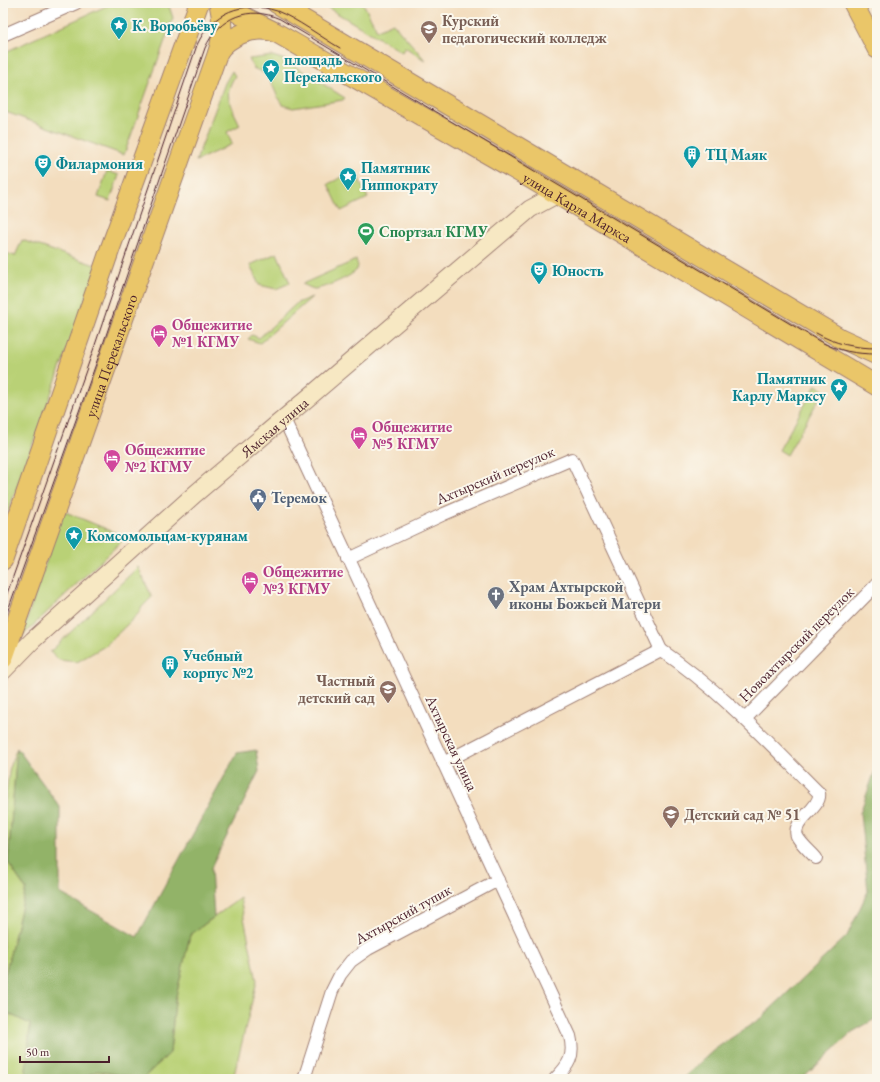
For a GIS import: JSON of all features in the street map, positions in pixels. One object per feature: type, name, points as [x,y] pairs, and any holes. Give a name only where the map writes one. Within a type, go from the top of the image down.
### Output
[{"type":"main road","points":[[3,560],[113,241],[199,3]]},
{"type":"main road","points":[[190,30],[201,12],[210,3]]},
{"type":"main road","name":"улица Перекальского","points":[[3,659],[218,52],[222,35],[219,3]]},
{"type":"main road","name":"улица Карла Маркса","points":[[222,3],[241,15],[275,32],[556,195],[877,386]]},
{"type":"main road","name":"улица Карла Маркса","points":[[276,3],[840,338],[877,355]]},
{"type":"main road","points":[[853,3],[877,49]]},
{"type":"main road","points":[[218,52],[226,42],[240,34],[262,30],[275,32]]},
{"type":"main road","name":"Ямская улица","points":[[3,671],[33,640],[195,494],[530,209],[556,195]]},
{"type":"street","points":[[3,34],[76,3]]},
{"type":"street","name":"Ахтырская улица","points":[[284,419],[570,1036],[573,1046],[572,1057],[565,1070],[555,1079]]},
{"type":"street","name":"Ахтырский переулок","points":[[348,559],[444,514],[572,459],[661,650]]},
{"type":"street","name":"Новоахтырский переулок","points":[[816,858],[797,837],[796,831],[798,826],[817,802],[820,797],[819,793],[745,719],[877,584]]},
{"type":"street","points":[[443,763],[661,650],[686,667],[745,719]]},
{"type":"street","name":"Ахтырский тупик","points":[[304,1079],[332,991],[340,975],[351,961],[368,950],[498,880]]},
{"type":"green space","points":[[113,3],[168,3],[173,18],[124,155],[3,111],[3,53]]},
{"type":"green space","points":[[320,3],[363,3],[377,30],[393,23],[426,61],[405,47],[402,52]]},
{"type":"green space","points":[[273,56],[285,60],[345,98],[343,100],[293,108],[283,105],[279,100],[268,75],[253,68],[249,59]]},
{"type":"green space","points":[[232,71],[235,76],[231,83],[228,95],[231,106],[240,125],[227,132],[232,144],[196,161],[225,83]]},
{"type":"green space","points":[[107,171],[119,175],[110,201],[98,197]]},
{"type":"green space","points":[[355,171],[368,198],[341,211],[328,184]]},
{"type":"green space","points":[[22,240],[95,265],[96,270],[3,526],[3,252],[15,256]]},
{"type":"green space","points":[[277,253],[290,283],[276,289],[259,285],[250,265]]},
{"type":"green space","points":[[356,260],[358,267],[355,272],[337,282],[314,289],[302,284]]},
{"type":"green space","points":[[312,297],[260,343],[248,339],[252,335],[259,338],[297,303]]},
{"type":"green space","points":[[816,385],[824,390],[787,455],[779,450]]},
{"type":"green space","points":[[63,511],[126,537],[21,637]]},
{"type":"green space","points":[[138,567],[152,597],[141,608],[138,614],[105,646],[77,662],[59,660],[50,652]]},
{"type":"green space","points":[[17,748],[8,863],[26,889],[3,983],[3,815],[10,765]]},
{"type":"green space","points":[[17,748],[60,807],[60,893],[137,937],[237,753],[256,750],[259,771],[211,868],[214,917],[190,935],[175,1001],[170,1053],[142,1079],[97,1071],[79,1079],[25,1079],[30,1024],[3,1011],[3,983],[26,889],[8,863]]},
{"type":"green space","points":[[877,765],[877,1018],[854,1031],[802,1079],[682,1079],[715,1049],[761,1018],[847,936],[868,891],[860,813]]},
{"type":"green space","points":[[240,898],[257,981],[233,1079],[142,1079],[170,1053],[175,1001],[190,935]]},
{"type":"green space","points":[[3,1011],[30,1024],[25,1079],[3,1079]]},
{"type":"green space","points":[[97,1071],[142,1079],[79,1079]]},
{"type":"tram line","points":[[3,605],[95,345],[197,45],[203,34],[211,24],[230,12],[240,8],[264,8],[277,11],[293,19],[340,48]]},
{"type":"tram line","points":[[3,624],[102,347],[205,48],[218,28],[236,17],[257,13],[280,19],[819,341],[847,351],[877,354]]},
{"type":"tram line","points":[[816,333],[845,345],[877,348]]},
{"type":"place","name":"К. Воробьёву","points":[[119,40]]},
{"type":"place","name":"Курский педагогический колледж","points":[[429,44]]},
{"type":"place","name":"площадь Перекальского","points":[[271,83]]},
{"type":"place","name":"ТЦ Маяк","points":[[692,169]]},
{"type":"place","name":"Филармония","points":[[43,178]]},
{"type":"place","name":"Памятник Гиппократу","points":[[348,191]]},
{"type":"place","name":"Спортзал КГМУ","points":[[366,246]]},
{"type":"place","name":"Юность","points":[[539,285]]},
{"type":"place","name":"Общежитие №1 КГМУ","points":[[159,348]]},
{"type":"place","name":"Памятник Карлу Марксу","points":[[839,402]]},
{"type":"place","name":"Общежитие №5 КГМУ","points":[[359,450]]},
{"type":"place","name":"Общежитие №2 КГМУ","points":[[112,473]]},
{"type":"place","name":"Теремок","points":[[258,512]]},
{"type":"place","name":"Комсомольцам-курянам","points":[[74,550]]},
{"type":"place","name":"Общежитие №3 КГМУ","points":[[250,595]]},
{"type":"place","name":"Храм Ахтырской иконы Божьей Матери","points":[[496,610]]},
{"type":"place","name":"Учебный корпус №2","points":[[170,679]]},
{"type":"place","name":"Частный детский сад","points":[[388,704]]},
{"type":"place","name":"Детский сад № 51","points":[[671,829]]}]
